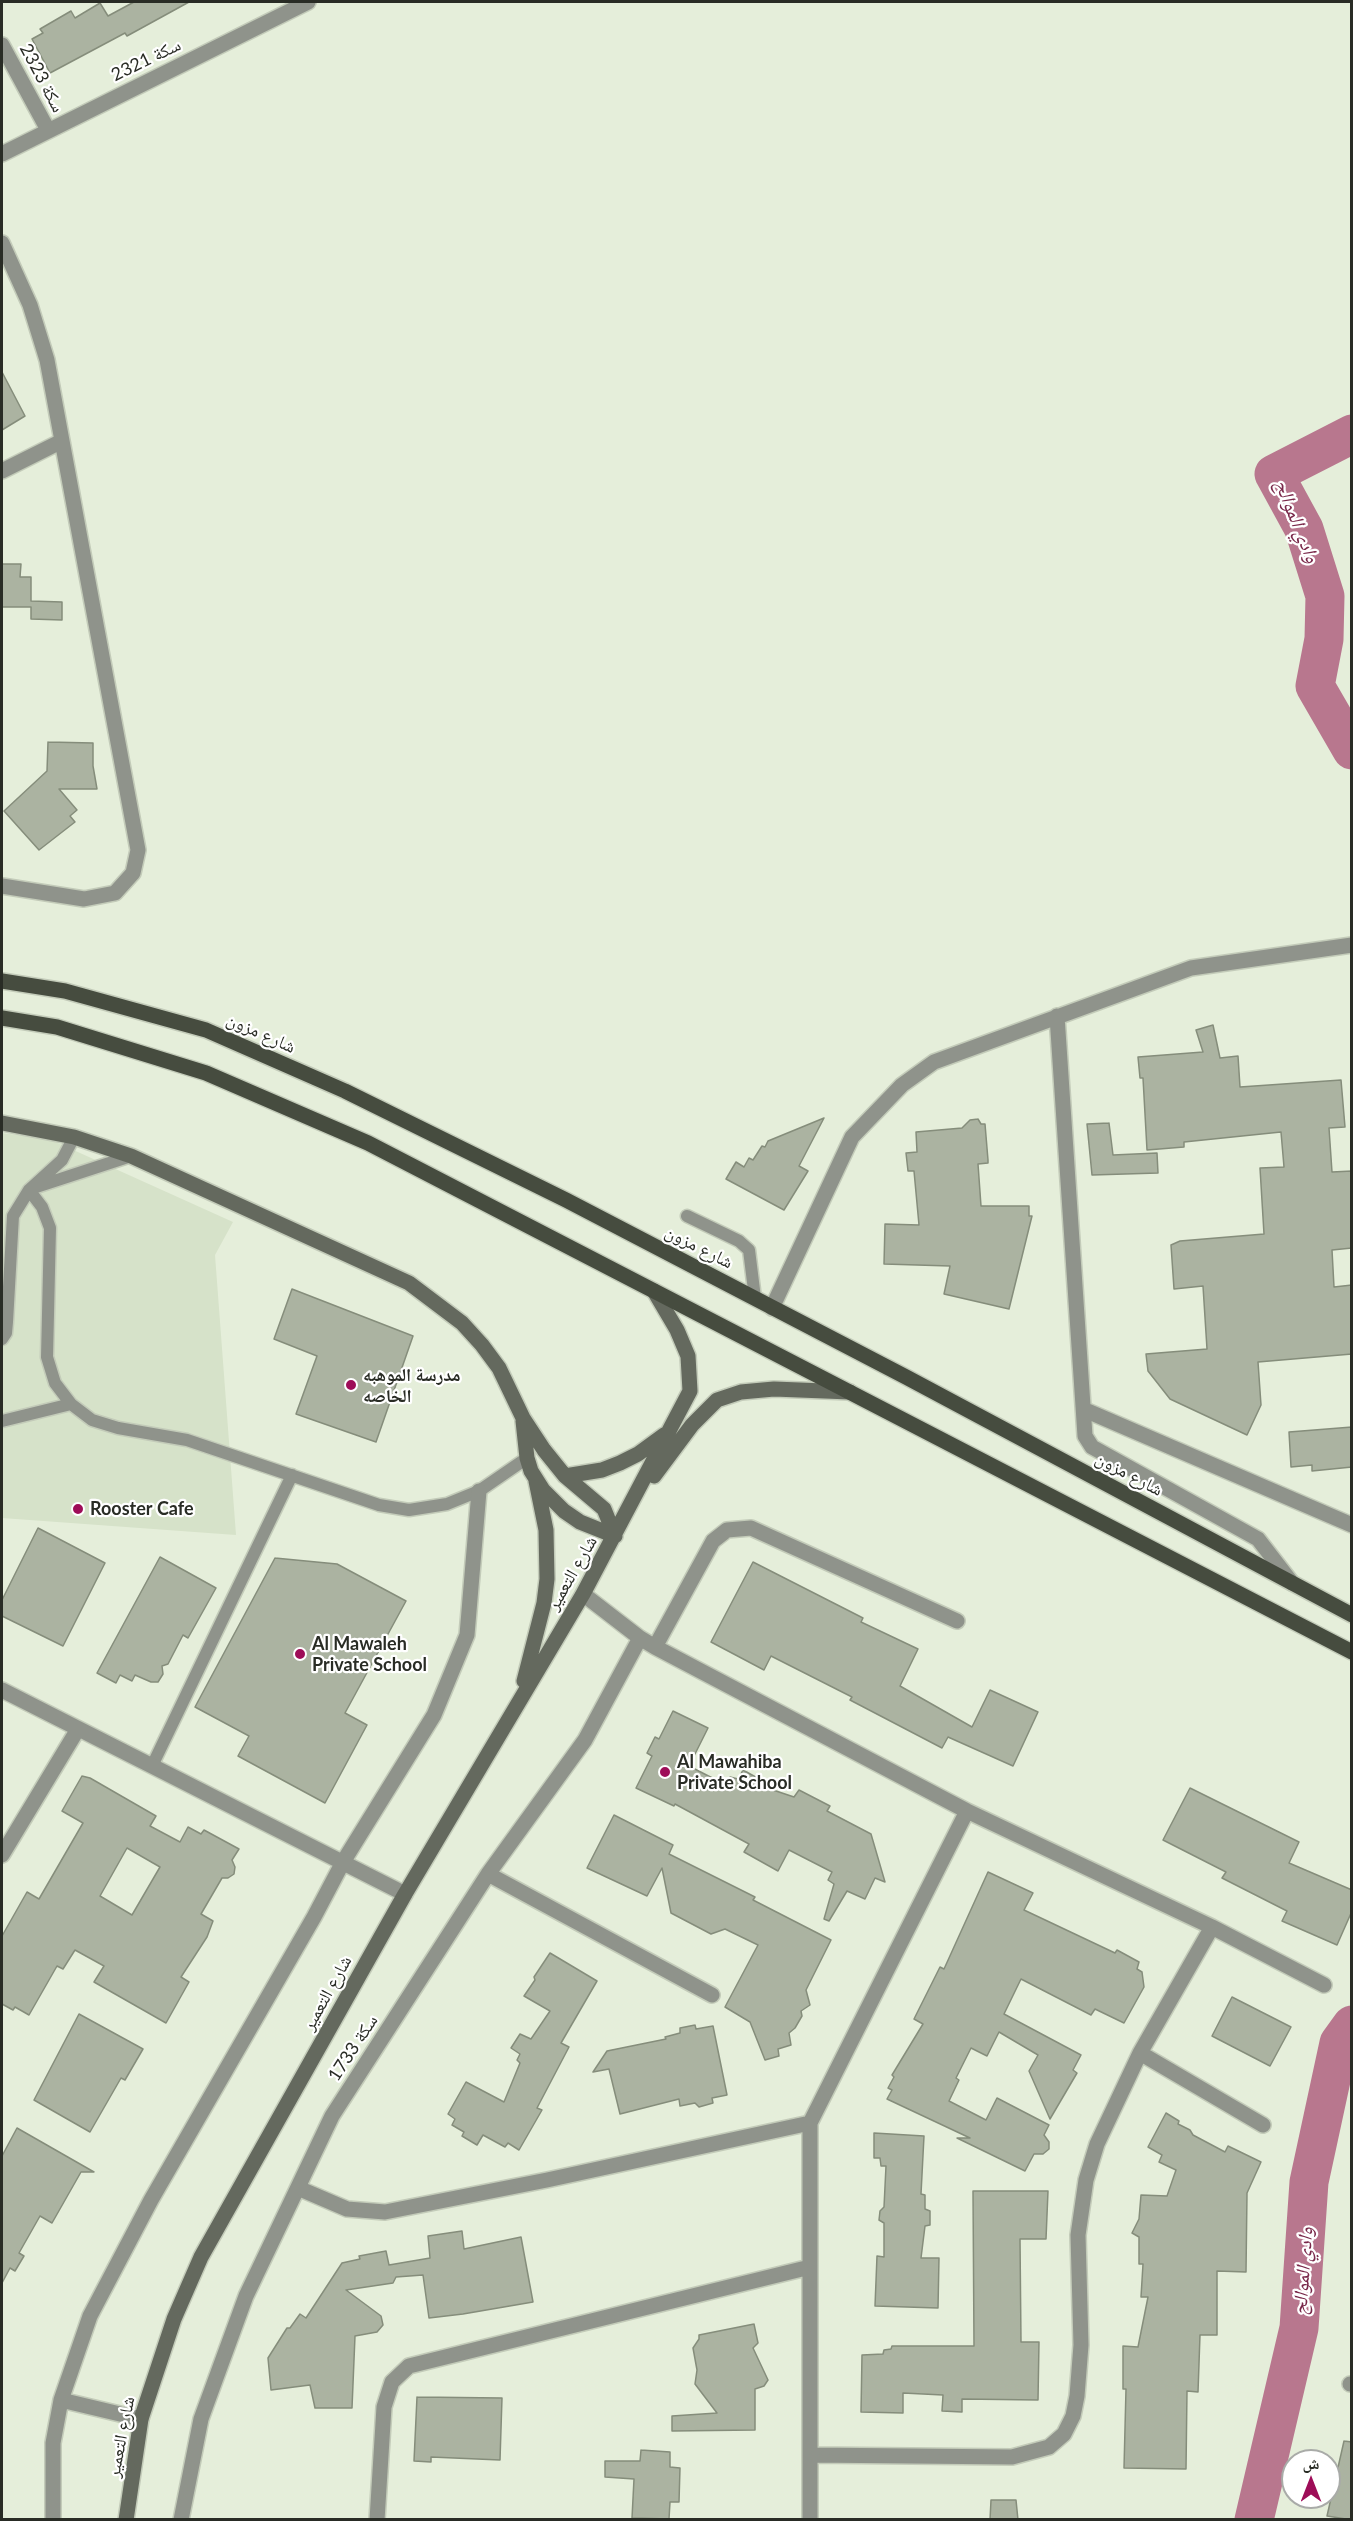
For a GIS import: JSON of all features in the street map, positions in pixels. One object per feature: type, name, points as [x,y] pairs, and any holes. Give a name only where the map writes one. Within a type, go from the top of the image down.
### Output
[{"type":"main road","name":"شارع مزون","points":[[2,981],[65,991],[206,1030],[356,1096],[566,1200],[755,1298],[1352,1615]]},
{"type":"main road","points":[[2,1018],[57,1027],[206,1072],[368,1143],[1352,1652]]},
{"type":"main road","points":[[2,1123],[74,1137],[130,1156],[409,1283],[462,1323],[482,1345],[499,1368],[523,1418],[554,1464],[603,1509],[615,1536]]},
{"type":"main road","name":"شارع التعمير","points":[[126,2520],[141,2419],[174,2319],[201,2257],[405,1894],[583,1594],[628,1513],[690,1391],[688,1356],[677,1330],[654,1291]]},
{"type":"main road","name":"شارع التعمير","points":[[628,1513],[692,1425],[717,1400],[741,1392],[774,1389],[850,1392]]},
{"type":"main road","points":[[520,1699],[538,1627],[547,1578],[546,1530],[536,1481],[527,1458],[523,1418]]},
{"type":"main road","points":[[565,1476],[593,1472],[620,1463],[654,1444],[669,1431]]},
{"type":"main road","points":[[536,1481],[564,1511],[597,1531],[615,1536]]},
{"type":"street","name":"سكة 2321","points":[[2,154],[308,2]]},
{"type":"street","name":"سكة 2323","points":[[2,45],[48,130]]},
{"type":"street","points":[[2,243],[30,305],[39,332],[62,441],[138,850],[133,873],[115,893],[84,899],[2,886]]},
{"type":"street","points":[[2,471],[62,441]]},
{"type":"street","points":[[772,1308],[852,1137],[902,1085],[934,1062],[1191,968],[1352,945]]},
{"type":"street","points":[[1057,1016],[1085,1436],[1092,1447],[1258,1539],[1292,1583]]},
{"type":"street","points":[[1084,1410],[1352,1525]]},
{"type":"street","points":[[53,2520],[53,2443],[62,2400],[90,2316],[151,2200],[314,1917],[343,1862],[434,1715],[467,1635],[479,1491]]},
{"type":"street","points":[[655,1647],[713,1541],[727,1530],[751,1528],[957,1621]]},
{"type":"street","points":[[583,1594],[655,1647],[967,1811],[1212,1927],[1324,1985]]},
{"type":"street","name":"سكة 1733","points":[[180,2520],[201,2419],[246,2296],[332,2116],[488,1874],[585,1740],[640,1638]]},
{"type":"street","points":[[2,1690],[405,1894]]},
{"type":"street","points":[[2,1855],[78,1729]]},
{"type":"street","points":[[810,2520],[810,2123],[967,1811]]},
{"type":"street","points":[[488,1874],[712,1995]]},
{"type":"street","points":[[811,2455],[1012,2457],[1049,2447],[1064,2434],[1073,2416],[1077,2396],[1081,2345],[1078,2235],[1086,2180],[1097,2144],[1140,2053],[1212,1927]]},
{"type":"street","points":[[1140,2053],[1263,2125]]},
{"type":"street","points":[[298,2188],[347,2209],[385,2212],[810,2123]]},
{"type":"street","points":[[377,2520],[384,2407],[392,2382],[410,2366],[810,2267]]},
{"type":"street","points":[[62,2400],[141,2419]]},
{"type":"lane","points":[[2,1339],[6,1333],[7,1322],[7,1216],[29,1190],[62,1160],[74,1137]]},
{"type":"lane","points":[[29,1190],[130,1156]]},
{"type":"lane","points":[[29,1190],[42,1207],[50,1228],[47,1357],[55,1383],[70,1404],[92,1420],[118,1428],[188,1440],[379,1505],[410,1510],[447,1504],[479,1491],[527,1458]]},
{"type":"lane","points":[[687,1216],[739,1241],[749,1250],[755,1298]]},
{"type":"lane","points":[[2,1421],[70,1404]]},
{"type":"lane","points":[[152,1766],[292,1475]]},
{"type":"shaded area","points":[[2,1133],[49,1139],[233,1222],[215,1255],[236,1535],[2,1518]]},
{"type":"building","points":[[134,2],[189,2],[127,36],[125,33],[50,73],[32,39],[43,33],[40,29],[71,11],[75,18],[100,3],[108,16]]},
{"type":"building","points":[[2,372],[25,416],[2,430]]},
{"type":"building","points":[[2,564],[21,564],[20,577],[31,577],[31,601],[62,602],[62,620],[31,619],[31,607],[2,607]]},
{"type":"building","points":[[48,742],[93,743],[93,766],[97,789],[59,789],[77,810],[70,816],[75,822],[39,850],[4,811],[47,771]]},
{"type":"building","points":[[1213,1025],[1220,1058],[1238,1056],[1240,1087],[1341,1080],[1345,1127],[1329,1128],[1332,1172],[1352,1171],[1352,1248],[1332,1250],[1334,1287],[1352,1285],[1352,1354],[1258,1362],[1261,1405],[1247,1435],[1170,1399],[1148,1371],[1146,1354],[1207,1349],[1203,1286],[1174,1289],[1171,1245],[1180,1241],[1264,1234],[1260,1168],[1284,1167],[1281,1132],[1184,1142],[1184,1147],[1147,1150],[1143,1078],[1140,1078],[1138,1057],[1203,1052],[1196,1030]]},
{"type":"building","points":[[824,1118],[799,1166],[808,1171],[784,1210],[726,1179],[736,1162],[744,1167],[749,1158],[753,1160],[768,1141]]},
{"type":"building","points":[[978,1119],[981,1124],[985,1124],[988,1160],[988,1163],[978,1164],[981,1206],[1029,1206],[1029,1216],[1032,1216],[1009,1309],[944,1294],[950,1266],[884,1264],[885,1224],[919,1225],[914,1171],[908,1171],[906,1153],[917,1152],[916,1132],[962,1128],[970,1120]]},
{"type":"building","points":[[1109,1123],[1113,1155],[1157,1153],[1158,1173],[1092,1175],[1087,1124]]},
{"type":"building","name":"مدرسة الموهبه الخاصه","points":[[292,1289],[413,1336],[376,1442],[296,1414],[317,1356],[274,1339]]},
{"type":"building","points":[[1352,1427],[1352,1467],[1312,1471],[1312,1465],[1291,1467],[1289,1432]]},
{"type":"building","points":[[38,1528],[105,1563],[63,1646],[2,1616],[2,1600]]},
{"type":"building","points":[[160,1557],[216,1588],[188,1638],[183,1635],[168,1664],[162,1666],[163,1674],[158,1682],[151,1682],[135,1675],[132,1681],[120,1675],[116,1683],[97,1673]]},
{"type":"building","name":"Al Mawaleh Private School","points":[[275,1558],[337,1564],[406,1601],[345,1713],[367,1725],[325,1803],[238,1756],[249,1736],[195,1707]]},
{"type":"building","points":[[753,1562],[863,1618],[861,1622],[918,1649],[900,1686],[972,1727],[990,1690],[1038,1712],[1013,1766],[948,1737],[942,1748],[850,1700],[852,1697],[771,1656],[764,1670],[711,1642]]},
{"type":"building","points":[[673,1711],[708,1728],[689,1766],[724,1784],[730,1777],[738,1779],[743,1770],[761,1780],[758,1785],[794,1797],[799,1790],[830,1806],[827,1811],[871,1834],[885,1882],[875,1878],[865,1899],[847,1891],[829,1921],[824,1919],[834,1884],[828,1880],[832,1872],[789,1850],[778,1871],[744,1852],[749,1844],[675,1804],[674,1806],[636,1788],[652,1756],[647,1753],[655,1737],[659,1739]]},
{"type":"building","points":[[82,1776],[90,1778],[156,1816],[150,1826],[180,1842],[188,1827],[201,1834],[204,1830],[239,1849],[232,1860],[235,1867],[234,1874],[228,1878],[222,1878],[201,1914],[213,1921],[207,1937],[181,1977],[189,1982],[166,2023],[94,1982],[104,1966],[75,1950],[63,1969],[57,1966],[29,2015],[15,2007],[13,2010],[2,2004],[2,1936],[27,1892],[39,1899],[83,1823],[62,1811]],"holes":[[[127,1848],[160,1867],[132,1915],[100,1896]]]},
{"type":"building","points":[[1190,1788],[1299,1842],[1289,1863],[1352,1890],[1352,1911],[1337,1945],[1282,1921],[1287,1911],[1222,1878],[1226,1872],[1163,1840]]},
{"type":"building","points":[[614,1815],[673,1845],[669,1854],[755,1897],[753,1900],[831,1940],[806,1990],[810,2005],[801,2011],[802,2016],[789,2033],[791,2045],[778,2049],[779,2056],[765,2060],[750,2022],[725,2007],[758,1945],[725,1929],[711,1934],[671,1913],[662,1868],[647,1896],[587,1868]]},
{"type":"building","points":[[988,1872],[1033,1893],[1024,1910],[1115,1953],[1117,1950],[1139,1962],[1137,1969],[1142,1972],[1144,1987],[1124,2023],[1095,2009],[1091,2015],[1021,1979],[1004,2014],[1081,2055],[1073,2070],[1077,2073],[1050,2119],[1029,2071],[1038,2055],[999,2032],[987,2056],[971,2048],[956,2078],[959,2080],[949,2101],[986,2120],[997,2098],[1049,2125],[1044,2135],[1049,2142],[1049,2149],[1043,2154],[1034,2154],[1025,2171],[957,2138],[970,2138],[887,2099],[892,2090],[888,2088],[894,2077],[892,2075],[923,2024],[914,2019],[940,1967],[944,1969]]},
{"type":"building","points":[[550,1953],[597,1981],[561,2043],[569,2047],[537,2108],[542,2110],[519,2150],[508,2143],[505,2147],[483,2135],[477,2145],[462,2136],[464,2132],[452,2125],[455,2119],[448,2114],[466,2082],[504,2102],[520,2063],[517,2060],[520,2054],[511,2048],[520,2034],[531,2039],[550,2011],[524,1996]]},
{"type":"building","points":[[1232,1997],[1291,2027],[1270,2066],[1212,2036]]},
{"type":"building","points":[[79,2014],[143,2049],[125,2080],[121,2078],[90,2132],[34,2100]]},
{"type":"building","points":[[695,2025],[696,2029],[713,2026],[727,2095],[712,2098],[713,2103],[699,2107],[695,2103],[680,2106],[679,2099],[620,2114],[609,2069],[593,2072],[607,2051],[666,2039],[665,2037],[680,2033],[680,2028]]},
{"type":"building","points":[[1166,2113],[1179,2121],[1178,2124],[1190,2130],[1193,2135],[1225,2152],[1228,2146],[1261,2162],[1247,2193],[1246,2272],[1217,2271],[1217,2335],[1200,2335],[1198,2392],[1187,2391],[1186,2469],[1124,2468],[1126,2389],[1123,2389],[1123,2346],[1138,2347],[1148,2297],[1141,2297],[1143,2264],[1139,2264],[1139,2237],[1132,2233],[1139,2219],[1141,2195],[1167,2196],[1176,2170],[1159,2162],[1162,2155],[1148,2147]]},
{"type":"building","points":[[17,2128],[94,2172],[81,2172],[52,2223],[40,2216],[19,2253],[24,2256],[15,2271],[10,2268],[2,2283],[2,2156]]},
{"type":"building","points":[[874,2133],[924,2136],[921,2194],[925,2195],[925,2209],[930,2211],[930,2225],[925,2226],[921,2258],[939,2258],[938,2308],[875,2306],[877,2256],[884,2257],[884,2223],[879,2220],[880,2211],[884,2207],[886,2166],[881,2166],[880,2158],[874,2158]]},
{"type":"building","points":[[973,2191],[1048,2191],[1046,2239],[1020,2239],[1021,2342],[1039,2342],[1038,2400],[962,2399],[962,2412],[942,2411],[943,2395],[903,2393],[903,2413],[861,2412],[862,2355],[883,2354],[884,2350],[891,2349],[892,2346],[974,2346]]},
{"type":"building","points":[[462,2231],[464,2249],[521,2237],[533,2302],[429,2318],[423,2275],[396,2277],[393,2283],[346,2290],[381,2316],[383,2325],[377,2332],[355,2336],[352,2408],[315,2408],[310,2385],[271,2390],[268,2358],[287,2328],[290,2328],[300,2314],[306,2318],[342,2263],[360,2259],[359,2256],[386,2251],[389,2265],[430,2258],[428,2236]]},
{"type":"building","points":[[754,2324],[758,2343],[753,2348],[768,2380],[764,2386],[755,2389],[755,2430],[672,2431],[672,2416],[717,2413],[695,2384],[697,2370],[693,2348],[699,2335]]},
{"type":"building","points":[[417,2397],[502,2398],[500,2460],[431,2457],[431,2462],[414,2461]]},
{"type":"building","points":[[1344,2441],[1352,2442],[1352,2520],[1327,2516],[1329,2509],[1341,2509],[1341,2454]]},
{"type":"building","points":[[641,2450],[670,2452],[670,2467],[680,2468],[679,2502],[670,2502],[669,2519],[632,2518],[634,2479],[605,2477],[605,2461],[640,2461]]},
{"type":"building","points":[[991,2500],[1016,2500],[1018,2520],[990,2520]]},
{"type":"waterway","name":"وادي الموالح","points":[[1352,434],[1274,474],[1304,529],[1325,596],[1324,639],[1315,686],[1352,750]]},
{"type":"waterway","name":"وادي الموالح","points":[[1254,2520],[1299,2328],[1309,2182],[1339,2043],[1352,2025]]},
{"type":"place","name":"مدرسة الموهبه الخاصه","points":[[351,1385]]},
{"type":"place","name":"Rooster Cafe","points":[[78,1509]]},
{"type":"place","name":"Al Mawaleh Private School","points":[[300,1654]]},
{"type":"place","name":"Al Mawahiba Private School","points":[[665,1772]]}]
